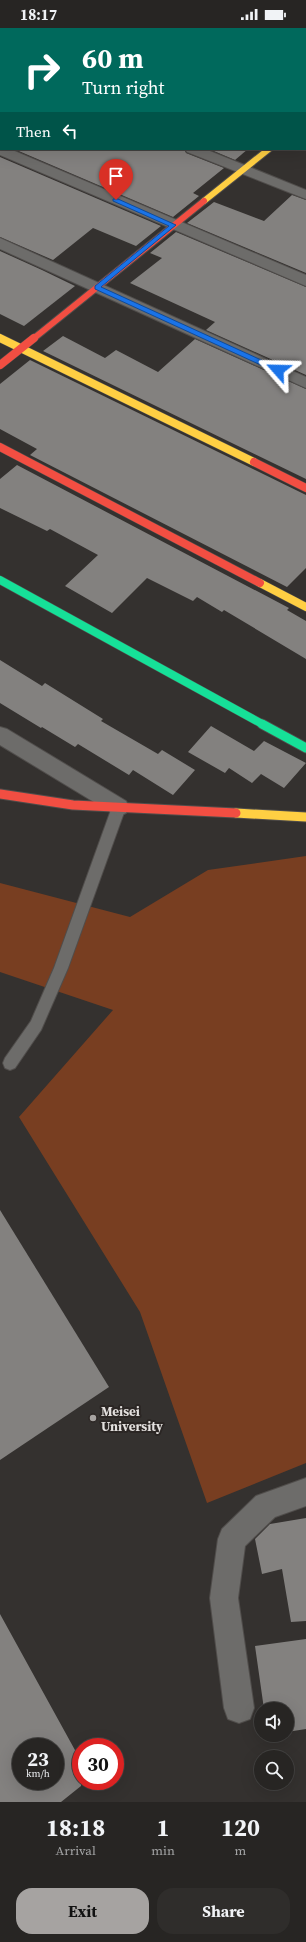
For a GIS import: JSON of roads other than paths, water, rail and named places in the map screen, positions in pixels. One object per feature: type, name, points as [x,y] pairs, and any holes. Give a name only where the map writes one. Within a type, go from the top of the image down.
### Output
[{"type":"street","points":[[0,150],[306,281]]},
{"type":"street","points":[[194,150],[306,195]]},
{"type":"street","points":[[0,365],[267,150]]},
{"type":"street","points":[[0,243],[306,383]]},
{"type":"street","points":[[0,338],[306,488]]},
{"type":"street","points":[[0,447],[306,606]]},
{"type":"street","points":[[0,580],[306,748]]},
{"type":"street","points":[[0,734],[119,807]]},
{"type":"street","points":[[0,794],[73,805],[306,817]]},
{"type":"street","points":[[239,1708],[224,1598],[232,1539],[266,1506],[306,1492]]},
{"type":"lane","points":[[10,1063],[36,1025],[61,968],[119,807]]},
{"type":"place","name":"Meisei University","points":[[93,1418]]}]
